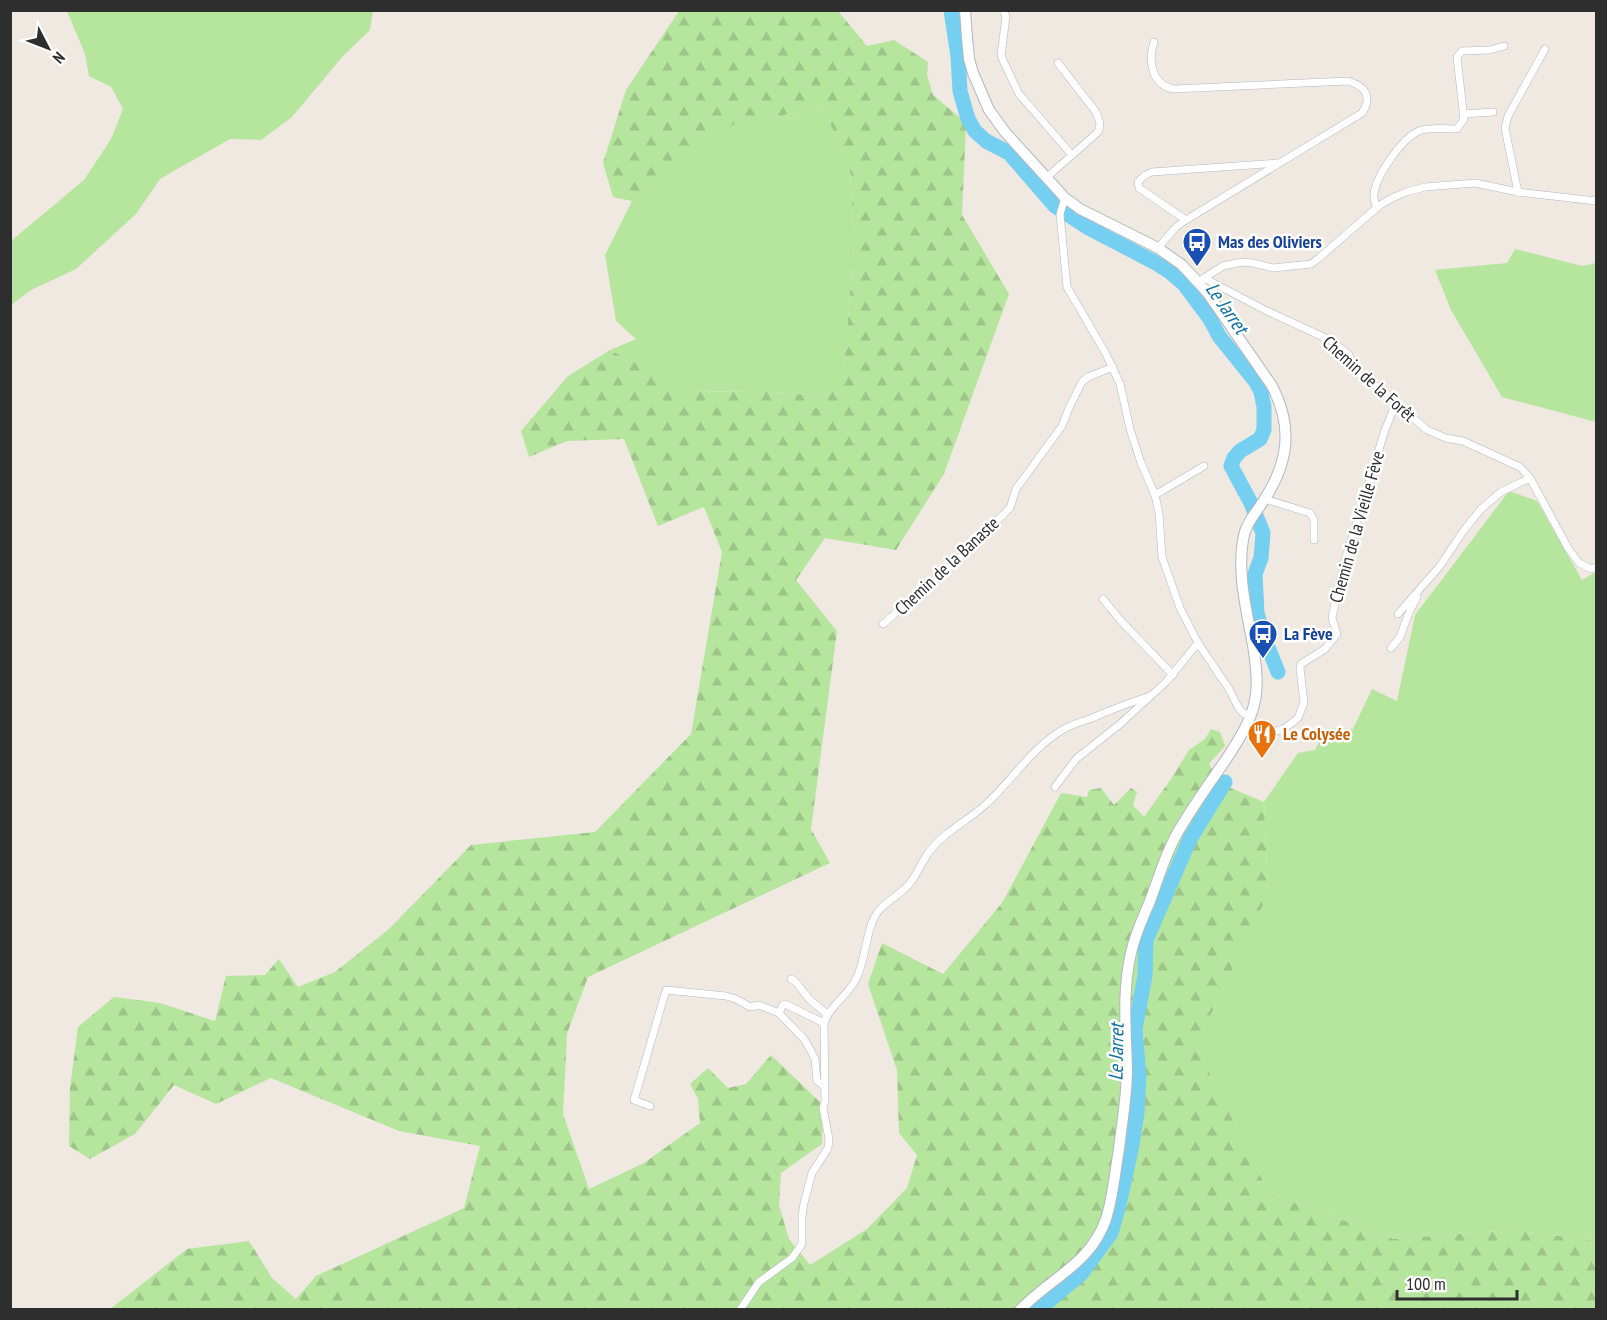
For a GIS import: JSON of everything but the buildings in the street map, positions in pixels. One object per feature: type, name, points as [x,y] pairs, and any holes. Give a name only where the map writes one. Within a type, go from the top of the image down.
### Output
[{"type":"main road","points":[[965,10],[969,59],[989,110],[1005,132],[1064,201],[1158,248],[1201,280],[1265,374],[1280,401],[1286,430],[1284,457],[1279,471],[1243,536],[1242,563],[1245,600],[1257,675],[1255,702],[1251,717],[1176,835],[1136,932],[1130,954],[1124,1016],[1126,1103],[1106,1219],[1090,1250],[1020,1310]]},
{"type":"street","points":[[1003,10],[1006,16],[1001,56],[1019,94],[1072,155]]},
{"type":"street","points":[[1154,42],[1151,52],[1154,73],[1160,82],[1173,89],[1348,81],[1362,87],[1366,94],[1366,107],[1362,113],[1186,220],[1176,227],[1158,248]]},
{"type":"street","points":[[1377,208],[1373,198],[1375,187],[1383,171],[1409,136],[1422,130],[1456,129],[1464,119],[1457,57],[1462,51],[1490,50],[1504,46]]},
{"type":"street","points":[[1518,192],[1505,128],[1508,116],[1545,50]]},
{"type":"street","points":[[1046,178],[1097,133],[1100,123],[1096,112],[1059,63]]},
{"type":"street","points":[[1463,114],[1493,112]]},
{"type":"street","points":[[1186,220],[1139,188],[1138,182],[1142,177],[1152,172],[1280,163]]},
{"type":"street","points":[[1201,280],[1223,266],[1242,262],[1273,268],[1311,264],[1377,208],[1392,198],[1425,187],[1475,183],[1518,192],[1596,201]]},
{"type":"street","points":[[1064,201],[1060,214],[1067,287],[1113,367],[1120,384],[1130,429],[1155,495],[1159,513],[1162,557],[1180,608],[1198,643],[1229,689],[1238,707],[1251,717]]},
{"type":"street","name":"Chemin de la Forêt","points":[[1201,280],[1332,341],[1349,355],[1355,370],[1427,430],[1446,438],[1463,441],[1520,467],[1530,478],[1579,564],[1591,569],[1596,567]]},
{"type":"street","name":"Chemin de la Banaste","points":[[883,624],[957,560],[1010,507],[1016,489],[1062,426],[1082,382],[1088,377],[1113,367]]},
{"type":"street","name":"Chemin de la Vieille Fève","points":[[1246,728],[1258,735],[1267,735],[1293,723],[1303,709],[1301,664],[1325,649],[1337,634],[1332,618],[1341,575],[1385,430],[1396,403]]},
{"type":"street","points":[[1155,495],[1204,466]]},
{"type":"street","points":[[1398,615],[1423,587],[1481,509],[1502,492],[1530,478]]},
{"type":"street","points":[[1262,503],[1310,513],[1314,520],[1314,540]]},
{"type":"street","points":[[1391,648],[1400,637],[1408,615],[1423,587]]},
{"type":"street","points":[[1102,599],[1173,675]]},
{"type":"street","points":[[1054,787],[1076,759],[1120,724],[1173,675],[1198,643]]},
{"type":"street","points":[[740,1310],[759,1282],[792,1258],[802,1244],[804,1203],[812,1173],[828,1148],[830,1139],[823,1108],[824,1023],[827,1014],[855,982],[874,918],[882,907],[910,883],[936,844],[985,805],[1054,735],[1111,709],[1150,696]]},
{"type":"street","points":[[791,979],[810,1000],[827,1014]]},
{"type":"street","points":[[650,1106],[634,1100],[666,990],[726,996],[750,1007],[759,1005],[779,1013],[808,1045],[815,1059],[817,1081],[824,1086]]},
{"type":"street","points":[[779,1013],[785,1004],[824,1023]]},
{"type":"green space","points":[[67,11],[373,11],[370,30],[343,56],[292,117],[261,140],[230,139],[160,179],[136,214],[76,269],[31,290],[11,305],[11,241],[84,180],[111,139],[123,109],[111,87],[89,76],[85,54]]},
{"type":"green space","points":[[679,11],[838,11],[867,46],[894,40],[928,62],[927,75],[933,95],[966,123],[962,215],[1009,294],[944,474],[896,550],[825,538],[796,580],[837,631],[811,829],[830,863],[588,977],[567,1034],[563,1114],[589,1189],[644,1163],[700,1123],[698,1099],[690,1084],[708,1068],[728,1088],[746,1084],[771,1055],[823,1105],[822,1144],[781,1173],[779,1205],[789,1239],[810,1265],[867,1229],[907,1188],[917,1155],[899,1133],[897,1070],[868,984],[882,943],[943,974],[1002,903],[1061,793],[1087,797],[1089,790],[1101,788],[1114,805],[1131,788],[1137,792],[1133,805],[1144,817],[1189,750],[1205,739],[1211,729],[1220,732],[1225,746],[1209,764],[1219,783],[1264,802],[1268,894],[1196,1046],[1269,1193],[1394,1239],[1512,1230],[1596,1241],[1596,1309],[110,1309],[187,1249],[249,1241],[272,1278],[296,1299],[316,1276],[464,1208],[480,1146],[399,1131],[271,1078],[216,1104],[174,1085],[135,1134],[90,1159],[69,1146],[70,1088],[78,1027],[114,997],[160,1003],[215,1021],[226,976],[265,975],[279,959],[298,987],[335,972],[389,929],[471,845],[595,832],[691,734],[722,552],[704,507],[658,526],[624,439],[567,441],[529,457],[521,431],[568,376],[610,350],[647,368],[675,391],[774,392],[820,396],[844,367],[854,245],[850,167],[821,104],[778,117],[743,118],[658,179],[632,201],[613,197],[603,163],[626,90]]},
{"type":"green space","points":[[821,104],[850,167],[854,245],[844,367],[821,396],[774,392],[675,391],[647,368],[610,350],[636,339],[616,321],[605,255],[632,201],[658,179],[743,117],[778,117]]},
{"type":"green space","points":[[1515,249],[1582,266],[1596,263],[1596,422],[1502,397],[1451,310],[1435,270],[1507,263]]},
{"type":"green space","points":[[1509,491],[1537,501],[1582,580],[1596,574],[1596,1241],[1512,1230],[1394,1239],[1269,1193],[1196,1046],[1268,894],[1264,802],[1298,753],[1315,750],[1326,728],[1353,729],[1372,689],[1397,701],[1415,615]]},
{"type":"waterway","name":"Le Jarret","points":[[951,10],[958,56],[960,91],[968,119],[975,131],[986,141],[1009,153],[1055,206],[1087,227],[1154,262],[1184,284],[1261,392],[1264,407],[1264,430],[1260,439],[1240,451],[1231,466],[1251,503],[1263,533],[1261,558],[1255,574],[1257,613],[1278,672]]},
{"type":"waterway","name":"Le Jarret","points":[[1038,1310],[1081,1274],[1111,1233],[1131,1150],[1137,1113],[1139,1077],[1135,1029],[1145,976],[1146,940],[1190,839],[1225,782]]},
{"type":"place","name":"Mas des Oliviers","points":[[1197,268]]},
{"type":"place","name":"La Fève","points":[[1263,660]]},
{"type":"place","name":"Le Colysée","points":[[1262,760]]}]
